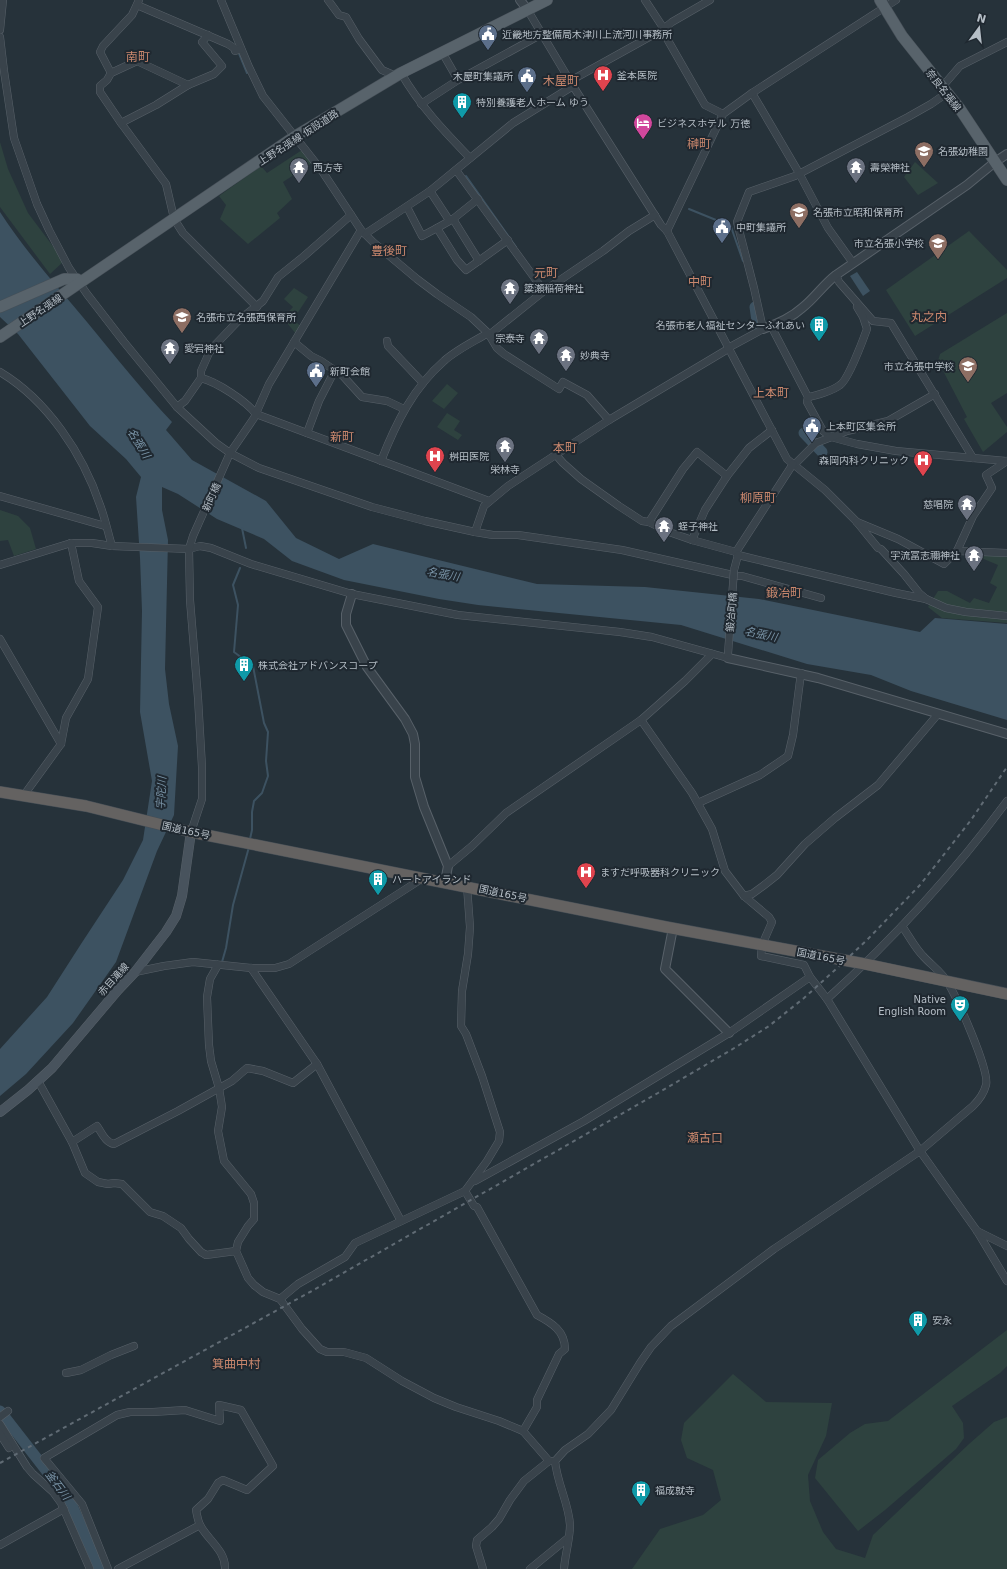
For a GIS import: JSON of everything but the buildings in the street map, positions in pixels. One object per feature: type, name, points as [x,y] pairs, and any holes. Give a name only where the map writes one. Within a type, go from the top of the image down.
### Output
[{"type":"highway","name":"国道165号","points":[[0,792],[86,806],[187,831],[673,928],[865,964],[1007,994]]},
{"type":"main road","points":[[524,5],[547,0]]},
{"type":"main road","name":"奈良名張線","points":[[882,3],[902,36],[960,109],[1007,180]]},
{"type":"main road","name":"上野名張線 仮設道路","points":[[0,307],[64,279],[78,282],[294,137],[398,75],[442,52],[524,5]]},
{"type":"main road","name":"上野名張線","points":[[0,337],[78,282]]},
{"type":"main road","name":"赤目滝線","points":[[0,1112],[52,1068],[135,972],[162,938],[176,916],[182,896],[187,872],[187,831]]},
{"type":"street","points":[[0,30],[3,0]]},
{"type":"street","points":[[221,0],[238,50],[263,96],[322,171],[363,232],[417,279],[470,317],[488,334],[497,348],[504,354],[559,389],[563,382],[587,395],[609,420]]},
{"type":"street","points":[[328,0],[339,15],[346,17],[359,40],[382,70],[398,75],[438,125],[470,158]]},
{"type":"street","points":[[645,0],[704,105],[723,114]]},
{"type":"street","points":[[363,232],[430,191],[513,123],[571,83],[663,30],[672,22],[710,0]]},
{"type":"street","points":[[667,231],[680,207],[723,114],[882,3],[896,0]]},
{"type":"street","points":[[111,73],[100,52],[103,46],[128,21],[138,3],[238,50]]},
{"type":"street","points":[[524,5],[571,83],[661,225],[667,231],[787,459],[822,487],[856,521],[878,548],[881,549],[926,599]]},
{"type":"street","points":[[421,104],[458,80],[542,34]]},
{"type":"street","points":[[121,123],[156,105],[188,85],[214,74],[222,66],[202,42],[208,35]]},
{"type":"street","points":[[0,37],[17,149],[48,230],[78,282],[116,332],[177,407],[229,455],[276,475],[372,507],[424,521],[493,535],[518,535],[622,550],[742,576],[821,598]]},
{"type":"street","points":[[760,330],[749,275],[736,233],[737,222],[749,192],[777,183],[799,173],[931,104],[944,90],[960,66],[1007,42]]},
{"type":"street","points":[[442,52],[458,80]]},
{"type":"street","points":[[188,85],[137,61],[111,73],[107,80],[100,86],[100,92],[166,184],[173,214],[176,217],[176,222],[187,238],[257,307]]},
{"type":"street","points":[[752,93],[799,173],[828,228],[853,263]]},
{"type":"street","points":[[475,532],[484,506],[528,472],[609,420],[728,348],[803,308],[822,286],[836,275],[967,185],[994,162],[1007,154]]},
{"type":"street","points":[[456,170],[544,291]]},
{"type":"street","points":[[430,191],[479,261]]},
{"type":"street","points":[[407,206],[422,236],[451,219],[478,199]]},
{"type":"street","points":[[382,461],[394,429],[404,409],[423,383],[444,360],[488,334],[544,291],[603,251],[629,231],[655,215]]},
{"type":"street","points":[[177,407],[185,401],[201,378],[201,371],[209,353],[215,346],[239,320],[263,301],[278,277],[351,216]]},
{"type":"street","points":[[437,228],[457,260],[466,270],[508,240]]},
{"type":"street","name":"新町橋","points":[[187,831],[202,799],[202,767],[186,549],[229,455],[256,414],[269,384],[294,342],[363,232]]},
{"type":"street","points":[[836,275],[839,282],[873,321],[891,323],[973,458]]},
{"type":"street","points":[[808,397],[841,385],[852,366],[867,329],[863,317],[853,298]]},
{"type":"street","points":[[771,326],[808,397],[807,402],[822,431],[831,437],[857,444],[896,451],[1006,461]]},
{"type":"street","points":[[387,341],[388,346],[423,383]]},
{"type":"street","points":[[294,342],[311,356],[343,376],[362,397],[387,401],[404,409]]},
{"type":"street","points":[[307,433],[319,401],[335,370]]},
{"type":"street","points":[[0,372],[23,387],[42,406],[57,425],[90,480],[100,506],[105,526],[114,546]]},
{"type":"street","points":[[201,378],[210,380],[246,404],[256,414],[489,501]]},
{"type":"street","points":[[831,437],[888,421],[935,394]]},
{"type":"street","points":[[692,540],[705,510],[727,476],[749,448],[772,430]]},
{"type":"street","name":"鍛冶町橋","points":[[728,656],[734,570],[737,553],[794,464],[814,445],[831,437]]},
{"type":"street","points":[[649,522],[683,469],[697,452],[727,476]]},
{"type":"street","points":[[556,455],[572,471],[612,502],[642,521],[649,522],[669,532],[737,553],[896,593],[926,599],[946,608],[966,612],[1007,616]]},
{"type":"street","points":[[856,521],[898,539],[944,564],[957,551],[973,516],[992,488],[986,475],[1006,461]]},
{"type":"street","points":[[0,496],[105,526]]},
{"type":"street","points":[[24,795],[60,744],[66,718],[88,679],[98,607],[79,581],[71,543]]},
{"type":"street","points":[[2,564],[71,543],[186,549],[200,546],[211,548],[251,564],[352,594],[458,615],[652,637],[712,654],[728,656],[801,673],[856,688],[1007,734]]},
{"type":"street","points":[[957,551],[1007,553]]},
{"type":"street","points":[[352,594],[346,614],[346,625],[367,667],[405,719],[413,734],[415,744],[415,777],[419,795],[448,866],[445,882]]},
{"type":"street","points":[[0,639],[60,744]]},
{"type":"street","points":[[448,866],[472,846],[506,813],[641,720],[685,682],[712,654]]},
{"type":"street","points":[[698,803],[760,775],[788,756],[793,736],[801,673]]},
{"type":"street","points":[[744,896],[752,894],[764,886],[805,844],[835,818],[878,785],[938,714]]},
{"type":"street","points":[[641,720],[698,803],[712,829],[725,871],[744,896],[769,917],[772,922],[762,945],[760,956],[804,965],[810,977],[827,999],[920,1151],[977,1231],[1007,1281]]},
{"type":"street","points":[[827,999],[865,964],[902,926],[949,874],[1007,801]]},
{"type":"street","points":[[135,972],[194,962],[251,968],[275,968],[289,964],[424,878]]},
{"type":"street","points":[[280,1299],[298,1284],[344,1257],[355,1243],[465,1191],[473,1182],[499,1141],[500,1132],[482,1076],[466,1034],[461,1026],[462,991],[468,954],[470,927],[467,886]]},
{"type":"street","points":[[483,1569],[476,1546],[477,1540],[496,1523],[524,1481],[588,1434],[611,1410],[651,1347],[671,1326],[774,1249],[920,1151],[973,1106],[980,1098],[986,1084],[985,1070],[973,1038],[948,982],[922,956],[902,926]]},
{"type":"street","points":[[673,928],[665,969],[729,1033]]},
{"type":"street","points":[[218,965],[210,979],[207,997],[209,1045],[211,1062],[219,1088],[222,1107],[218,1131],[224,1161],[251,1194],[254,1203],[254,1219],[238,1242],[236,1251],[248,1278],[254,1286],[263,1292],[280,1299],[302,1329],[320,1349],[327,1352],[344,1352],[366,1358],[402,1381],[434,1398],[500,1421],[523,1432],[552,1461],[564,1500],[570,1525],[564,1569]]},
{"type":"street","points":[[251,968],[317,1064],[401,1221]]},
{"type":"street","points":[[473,1182],[584,1121],[729,1033],[810,977]]},
{"type":"street","points":[[72,1142],[97,1126],[109,1143],[114,1144],[219,1088],[247,1068],[263,1071],[293,1083],[317,1064]]},
{"type":"street","points":[[38,1080],[72,1142],[85,1173],[98,1182],[108,1184],[114,1182],[122,1184],[150,1212],[163,1216],[181,1228],[201,1252],[206,1255],[236,1251]]},
{"type":"street","points":[[465,1191],[474,1206],[477,1207],[537,1315],[548,1321],[557,1329],[563,1336],[565,1343],[565,1349],[559,1354],[537,1400],[537,1407],[523,1432]]},
{"type":"street","points":[[977,1231],[1007,1246]]},
{"type":"street","points":[[66,1373],[81,1370],[111,1355],[134,1346]]},
{"type":"street","points":[[108,1569],[82,1504],[44,1458],[117,1414],[130,1412],[185,1410],[220,1421],[219,1405],[241,1410],[273,1466],[247,1490],[223,1480],[218,1483],[208,1499],[196,1510],[200,1525],[226,1562],[225,1569]]},
{"type":"street","points":[[0,1417],[7,1412]]},
{"type":"street","points":[[0,1424],[27,1467],[53,1492],[64,1509],[90,1569]]},
{"type":"street","points":[[0,1434],[9,1448]]},
{"type":"street","points":[[0,1545],[64,1509]]},
{"type":"street","points":[[118,1569],[200,1525]]},
{"type":"street","points":[[530,1569],[568,1538]]},
{"type":"green space","points":[[0,142],[8,169],[28,213],[64,261],[50,274],[0,207]]},
{"type":"green space","points":[[302,150],[312,163],[283,182],[292,199],[277,213],[280,218],[248,244],[220,219],[226,205],[219,196],[261,166],[267,173]]},
{"type":"green space","points":[[915,162],[938,183],[918,195],[904,177]]},
{"type":"green space","points":[[969,231],[1007,270],[1007,278],[915,336],[886,290]]},
{"type":"green space","points":[[294,288],[308,297],[293,320],[302,327],[296,334],[283,318],[293,307],[284,299]]},
{"type":"green space","points":[[1007,313],[1007,393],[991,403],[1007,427],[1007,432],[983,452],[964,419],[967,417],[938,361],[940,354]]},
{"type":"green space","points":[[447,384],[458,393],[444,409],[432,401]]},
{"type":"green space","points":[[447,413],[460,421],[454,430],[462,435],[458,440],[437,427]]},
{"type":"green space","points":[[0,510],[18,516],[30,528],[36,549],[14,556],[8,540],[0,541]]},
{"type":"green space","points":[[982,554],[1007,555],[1007,623],[942,618],[928,607],[938,591],[947,591],[970,603],[974,598],[989,603],[997,587],[990,583],[998,565],[979,557]]},
{"type":"green space","points":[[1007,1330],[1007,1366],[1000,1373],[952,1406],[963,1423],[964,1438],[956,1449],[885,1510],[858,1531],[815,1478],[818,1460],[850,1433],[865,1424],[888,1421]]},
{"type":"green space","points":[[733,1374],[766,1402],[832,1403],[826,1436],[808,1475],[810,1501],[823,1532],[836,1549],[865,1558],[873,1535],[969,1444],[994,1422],[1007,1417],[1007,1569],[632,1569],[660,1529],[703,1515],[721,1500],[713,1470],[687,1458],[681,1440],[684,1423]]},
{"type":"water","points":[[0,212],[20,241],[42,268],[139,385],[172,422],[166,430],[192,460],[266,501],[296,538],[339,559],[373,544],[537,584],[645,587],[759,599],[920,632],[935,618],[1007,624],[1007,720],[911,691],[871,675],[807,664],[681,625],[478,605],[439,599],[344,580],[292,561],[264,539],[217,519],[178,494],[162,487],[162,510],[168,540],[165,669],[169,704],[178,746],[174,815],[157,851],[116,962],[73,1023],[26,1074],[0,1096],[0,1049],[47,997],[123,880],[143,840],[152,781],[140,712],[142,611],[136,497],[141,477],[126,459],[90,426],[18,334],[0,317]]},
{"type":"water","points":[[857,272],[870,291],[863,296],[850,276]]},
{"type":"waterway","points":[[238,51],[247,73]]},
{"type":"waterway","points":[[466,176],[516,247]]},
{"type":"waterway","points":[[689,209],[730,224],[743,261]]},
{"type":"waterway","points":[[755,307],[758,328]]},
{"type":"waterway","points":[[804,433],[822,452]]},
{"type":"waterway","points":[[242,528],[246,548]]},
{"type":"waterway","points":[[240,568],[233,585],[238,605],[234,652],[253,666],[264,723],[268,732],[266,761],[268,776],[262,793],[254,801],[250,839]]},
{"type":"waterway","points":[[222,962],[226,948],[233,905],[249,847]]},
{"type":"waterway","name":"釜石川","points":[[0,1411],[70,1501],[100,1569]]},
{"type":"railway","points":[[0,1463],[310,1292],[658,1093],[769,1026],[804,998],[835,970],[867,940],[920,885],[971,820],[1007,767]]},
{"type":"place","name":"近畿地方整備局木津川上流河川事務所","points":[[488,51]]},
{"type":"place","name":"釜本医院","points":[[603,92]]},
{"type":"place","name":"木屋町集議所","points":[[527,93]]},
{"type":"place","name":"特別養護老人ホーム ゆう","points":[[462,119]]},
{"type":"place","name":"ビジネスホテル 万徳","points":[[643,140]]},
{"type":"place","name":"名張幼稚園","points":[[924,168]]},
{"type":"place","name":"西方寺","points":[[299,184]]},
{"type":"place","name":"壽榮神社","points":[[856,184]]},
{"type":"place","name":"名張市立昭和保育所","points":[[799,229]]},
{"type":"place","name":"中町集議所","points":[[722,244]]},
{"type":"place","name":"市立名張小学校","points":[[938,260]]},
{"type":"place","name":"簗瀬稲荷神社","points":[[510,305]]},
{"type":"place","name":"名張市立名張西保育所","points":[[182,334]]},
{"type":"place","name":"名張市老人福祉センターふれあい","points":[[819,342]]},
{"type":"place","name":"宗泰寺","points":[[539,355]]},
{"type":"place","name":"愛宕神社","points":[[170,365]]},
{"type":"place","name":"妙典寺","points":[[566,372]]},
{"type":"place","name":"市立名張中学校","points":[[968,383]]},
{"type":"place","name":"新町会館","points":[[316,388]]},
{"type":"place","name":"上本町区集会所","points":[[812,443]]},
{"type":"place","name":"栄林寺","points":[[505,463]]},
{"type":"place","name":"桝田医院","points":[[435,473]]},
{"type":"place","name":"森岡内科クリニック","points":[[923,477]]},
{"type":"place","name":"慈唱院","points":[[967,521]]},
{"type":"place","name":"蛭子神社","points":[[664,543]]},
{"type":"place","name":"宇流冨志禰神社","points":[[974,572]]},
{"type":"place","name":"株式会社アドバンスコープ","points":[[244,682]]},
{"type":"place","name":"ますだ呼吸器科クリニック","points":[[586,889]]},
{"type":"place","name":"ハートアイランド","points":[[378,896]]},
{"type":"place","name":"Native English Room","points":[[960,1022]]},
{"type":"place","name":"安永","points":[[918,1337]]},
{"type":"place","name":"福成就寺","points":[[641,1507]]},
{"type":"district","name":"南町","points":[[138,57]]},
{"type":"district","name":"木屋町","points":[[561,81]]},
{"type":"district","name":"榊町","points":[[699,144]]},
{"type":"district","name":"豊後町","points":[[389,251]]},
{"type":"district","name":"元町","points":[[546,273]]},
{"type":"district","name":"中町","points":[[700,282]]},
{"type":"district","name":"丸之内","points":[[929,317]]},
{"type":"district","name":"上本町","points":[[771,393]]},
{"type":"district","name":"新町","points":[[342,437]]},
{"type":"district","name":"本町","points":[[565,448]]},
{"type":"district","name":"柳原町","points":[[758,498]]},
{"type":"district","name":"鍛冶町","points":[[784,593]]},
{"type":"district","name":"瀬古口","points":[[705,1138]]},
{"type":"district","name":"箕曲中村","points":[[236,1364]]},
{"type":"water label","name":"名張川","points":[[139,443]]},
{"type":"water label","name":"名張川","points":[[443,574]]},
{"type":"water label","name":"名張川","points":[[761,634]]},
{"type":"water label","name":"宇陀川","points":[[161,793]]}]
